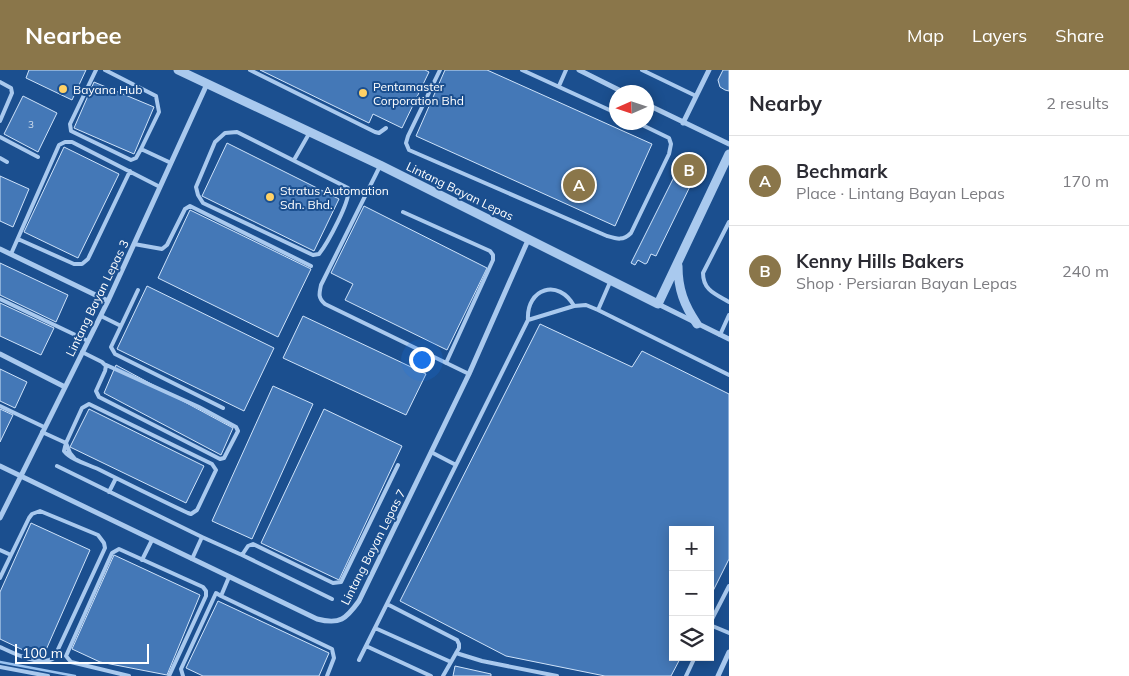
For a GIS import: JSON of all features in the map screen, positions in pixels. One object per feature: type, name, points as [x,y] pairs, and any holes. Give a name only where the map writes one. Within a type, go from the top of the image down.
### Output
[{"type":"street","name":"Lintang Bayan Lepas","points":[[178,70],[380,165],[729,339]]},
{"type":"street","points":[[579,70],[610,85]]},
{"type":"street","points":[[683,123],[709,70]]},
{"type":"street","name":"Lintang Bayan Lepas 3","points":[[0,518],[101,316],[207,84]]},
{"type":"street","points":[[654,108],[729,144]]},
{"type":"street","points":[[658,304],[729,154]]},
{"type":"street","name":"Lintang Bayan Lepas 7","points":[[0,466],[317,619],[330,623],[339,621],[349,615],[359,601],[469,374],[529,238]]},
{"type":"street","points":[[0,249],[108,301]]},
{"type":"street","points":[[678,264],[681,296],[697,324]]},
{"type":"street","points":[[0,354],[65,386]]},
{"type":"street","points":[[718,676],[729,652]]},
{"type":"lane","points":[[96,70],[70,124],[71,131],[131,160],[136,158],[142,149],[159,112],[156,96],[105,70]]},
{"type":"lane","points":[[250,70],[375,132],[384,131],[386,128]]},
{"type":"lane","points":[[440,70],[408,136],[406,143],[409,150],[606,236],[618,239],[626,238],[631,233],[669,154],[671,144],[668,138],[652,130]]},
{"type":"lane","points":[[522,70],[609,111]]},
{"type":"lane","points":[[559,86],[566,70]]},
{"type":"lane","points":[[642,70],[696,96]]},
{"type":"lane","points":[[0,82],[11,88],[12,93],[0,121]]},
{"type":"lane","points":[[225,132],[237,132],[294,160],[348,188],[350,192],[332,233],[319,254],[313,255],[203,203],[198,195],[196,187],[215,142],[225,132]]},
{"type":"lane","points":[[294,160],[310,132]]},
{"type":"lane","points":[[0,137],[38,157]]},
{"type":"lane","points":[[11,254],[59,145],[65,142],[72,142],[160,187]]},
{"type":"lane","points":[[142,149],[171,163]]},
{"type":"lane","points":[[0,158],[7,162]]},
{"type":"lane","points":[[380,165],[321,285],[320,300],[469,374]]},
{"type":"lane","points":[[18,239],[74,264],[82,264],[88,259],[130,171]]},
{"type":"lane","points":[[134,244],[162,249],[167,245],[185,209],[190,206],[311,266]]},
{"type":"lane","points":[[403,212],[490,251],[493,255],[493,260],[446,363]]},
{"type":"lane","points":[[729,222],[703,273],[703,282],[714,293],[729,302]]},
{"type":"lane","points":[[598,310],[611,280]]},
{"type":"lane","points":[[359,660],[528,320],[528,310],[531,302],[536,294],[554,289],[570,298],[574,306]]},
{"type":"lane","points":[[138,290],[112,345],[113,352],[223,408]]},
{"type":"lane","points":[[0,299],[88,341]]},
{"type":"lane","points":[[528,320],[574,306],[586,305],[729,375]]},
{"type":"lane","points":[[720,335],[729,315]]},
{"type":"lane","points":[[101,316],[121,326]]},
{"type":"lane","points":[[82,352],[104,364],[199,407],[236,427],[238,431],[227,455],[220,459],[99,397],[96,390],[106,369],[104,364]]},
{"type":"lane","points":[[89,404],[212,464],[216,470],[197,510],[191,514],[75,459],[64,451],[66,443],[82,408],[89,404]]},
{"type":"lane","points":[[0,406],[66,443]]},
{"type":"lane","points":[[431,452],[456,465]]},
{"type":"lane","points":[[242,555],[248,546],[256,545],[333,583],[341,582],[398,465]]},
{"type":"lane","points":[[57,466],[332,599]]},
{"type":"lane","points":[[109,492],[116,478]]},
{"type":"lane","points":[[0,578],[29,518],[32,514],[40,511],[98,535],[104,543],[105,548],[54,658],[42,662],[16,655],[0,647]]},
{"type":"lane","points":[[192,559],[202,537]]},
{"type":"lane","points":[[142,560],[152,540]]},
{"type":"lane","points":[[129,676],[71,662],[66,656],[114,551],[118,549],[203,587],[206,591],[206,596],[169,676]]},
{"type":"lane","points":[[0,550],[12,555]]},
{"type":"lane","points":[[221,596],[229,577]]},
{"type":"lane","points":[[714,616],[729,586]]},
{"type":"lane","points":[[183,676],[182,669],[216,593],[332,649],[334,658],[327,676]]},
{"type":"lane","points":[[387,604],[457,640],[459,644],[456,654],[443,676]]},
{"type":"lane","points":[[714,626],[729,633]]},
{"type":"lane","points":[[375,628],[452,662]]},
{"type":"lane","points":[[366,646],[430,676]]},
{"type":"lane","points":[[456,654],[557,676]]},
{"type":"lane","points":[[686,676],[693,661]]},
{"type":"lane","points":[[0,667],[48,676]]},
{"type":"building","name":"Bayana Hub","points":[[29,70],[86,70],[72,100],[26,78]]},
{"type":"building","name":"Pentamaster Corporation Bhd","points":[[260,70],[425,70],[429,72],[402,128],[373,114],[369,123]]},
{"type":"building","points":[[445,70],[487,70],[609,125],[609,130],[621,130],[652,144],[615,226],[416,136]]},
{"type":"building","points":[[723,70],[729,70],[729,91],[720,87],[718,80]]},
{"type":"building","points":[[94,82],[154,107],[134,154],[74,128]]},
{"type":"building","points":[[23,96],[57,113],[38,152],[4,134]]},
{"type":"building","name":"Stratus Automation Sdn. Bhd.","points":[[227,143],[339,199],[314,251],[202,196]]},
{"type":"building","points":[[64,147],[119,174],[78,258],[24,232]]},
{"type":"building","points":[[688,157],[694,157],[700,162],[699,168],[656,256],[651,254],[645,264],[638,260],[635,265],[631,263],[682,161]]},
{"type":"building","points":[[0,176],[29,189],[13,227],[0,221]]},
{"type":"building","points":[[364,206],[487,268],[447,350],[345,300],[353,284],[331,273]]},
{"type":"building","points":[[190,210],[311,269],[278,337],[158,278]]},
{"type":"building","points":[[0,263],[68,295],[56,322],[0,295]]},
{"type":"building","points":[[147,286],[274,348],[244,411],[117,349]]},
{"type":"building","points":[[0,303],[54,328],[41,355],[0,336]]},
{"type":"building","points":[[303,316],[426,374],[406,415],[283,358]]},
{"type":"building","points":[[540,324],[632,367],[642,351],[729,394],[729,559],[714,589],[714,526],[669,526],[669,661],[679,661],[671,676],[605,676],[506,656],[400,601]]},
{"type":"building","points":[[116,365],[233,428],[221,455],[104,393]]},
{"type":"building","points":[[0,369],[27,382],[15,408],[0,401]]},
{"type":"building","points":[[273,386],[313,404],[252,539],[212,521]]},
{"type":"building","points":[[0,409],[13,415],[0,442]]},
{"type":"building","points":[[89,409],[204,466],[186,503],[70,447]]},
{"type":"building","points":[[324,409],[402,446],[339,580],[261,543]]},
{"type":"building","points":[[31,523],[90,550],[42,659],[0,639],[0,592]]},
{"type":"building","points":[[114,555],[200,595],[167,675],[100,662],[72,649]]},
{"type":"building","points":[[218,601],[329,653],[319,676],[203,676],[186,668]]},
{"type":"building","points":[[455,666],[491,674],[491,676],[453,676]]},
{"type":"waterway","points":[[0,662],[75,676]]},
{"type":"place","name":"Bayana Hub","points":[[63,89]]},
{"type":"place","name":"Pentamaster Corporation Bhd","points":[[363,93]]},
{"type":"place","name":"Kenny Hills Bakers","points":[[689,170]]},
{"type":"place","name":"Bechmark","points":[[579,185]]},
{"type":"place","name":"Stratus Automation Sdn. Bhd.","points":[[270,197]]}]
